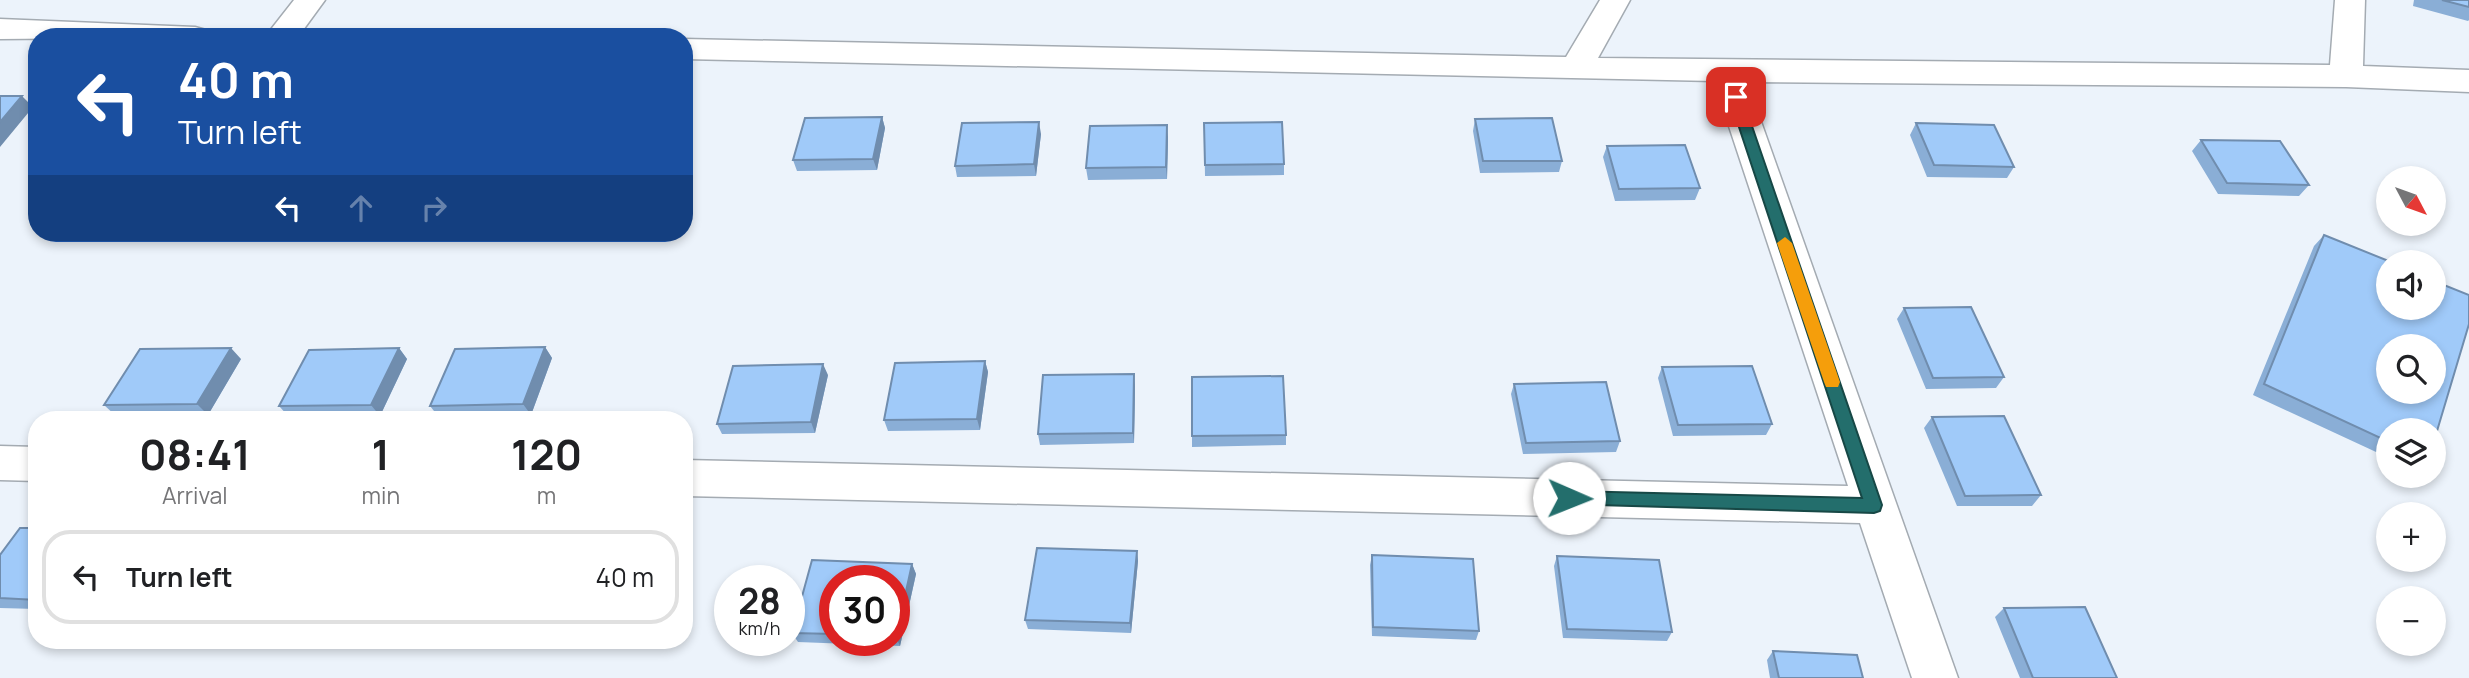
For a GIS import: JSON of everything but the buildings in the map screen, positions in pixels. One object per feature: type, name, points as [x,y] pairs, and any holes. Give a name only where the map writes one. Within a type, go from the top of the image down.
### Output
[{"type":"street","points":[[288,28],[310,0]]},
{"type":"street","points":[[1576,68],[1615,0]]},
{"type":"street","points":[[2346,76],[2350,0]]},
{"type":"street","points":[[0,29],[28,30]]},
{"type":"street","points":[[693,49],[1727,71],[2346,76],[2469,81]]},
{"type":"street","points":[[1727,71],[1935,678]]},
{"type":"street","points":[[0,463],[28,464]]},
{"type":"street","points":[[693,478],[1874,505]]},
{"type":"slow traffic","points":[[1785,243],[1832,382]]},
{"type":"route","points":[[1569,498],[1874,505],[1736,97]]}]
